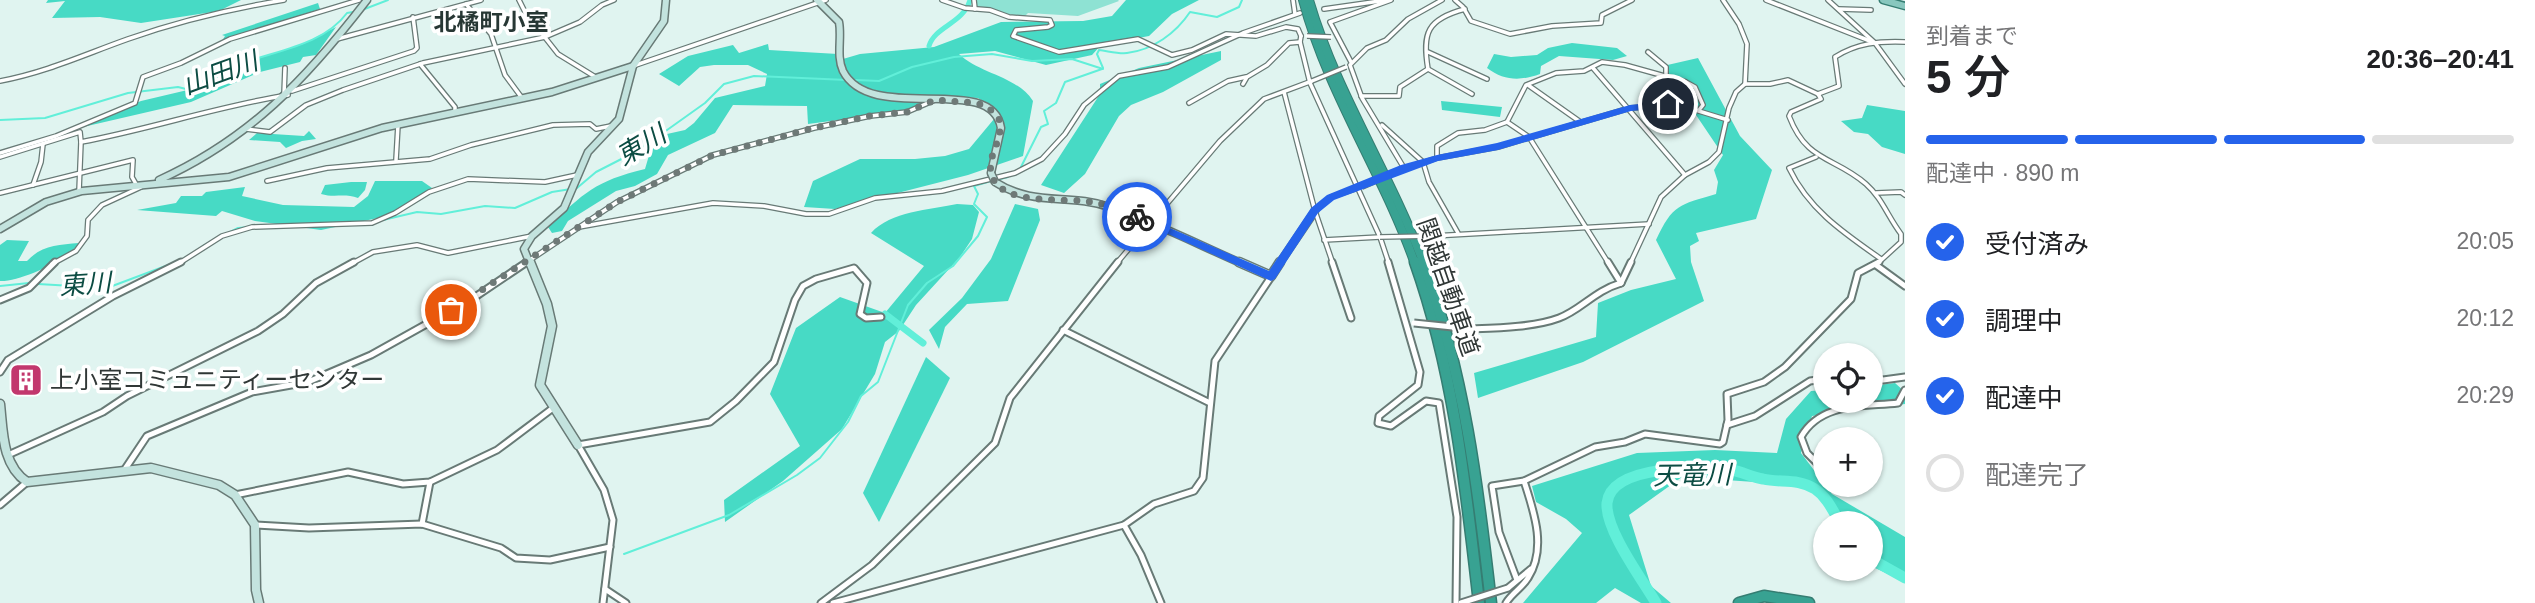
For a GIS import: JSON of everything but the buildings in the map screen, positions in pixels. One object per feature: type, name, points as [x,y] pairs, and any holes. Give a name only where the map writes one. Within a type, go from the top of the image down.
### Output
[{"type":"highway","name":"関越自動車道","points":[[1303,0],[1314,43],[1397,220],[1430,306],[1459,436],[1479,603]]},
{"type":"highway","name":"関越自動車道","points":[[1310,0],[1328,60],[1406,221],[1440,308],[1467,425],[1491,603]]},
{"type":"highway","points":[[1739,603],[1751,597],[1767,595],[1809,603]]},
{"type":"main road","points":[[1883,0],[1905,6]]},
{"type":"street","points":[[0,81],[40,73],[128,39],[219,11],[284,0]]},
{"type":"street","points":[[0,155],[56,136],[135,103],[143,77],[181,63],[230,39],[359,0]]},
{"type":"street","points":[[0,300],[29,288],[50,265],[76,251],[87,236],[88,220],[102,205],[190,167],[245,129],[288,94],[367,0]]},
{"type":"street","points":[[336,39],[481,0]]},
{"type":"street","points":[[519,0],[558,54],[598,78]]},
{"type":"street","points":[[245,129],[270,132],[306,105],[369,80],[420,64],[545,37],[580,22],[602,5],[614,0]]},
{"type":"street","points":[[603,603],[610,547],[610,507],[595,471],[540,385],[540,374],[552,338],[552,327],[540,283],[524,249],[532,236],[564,208],[588,152],[615,126],[625,101],[633,66],[664,21],[666,0]]},
{"type":"street","points":[[942,0],[965,8],[990,10],[1009,17],[1049,20],[1052,25],[1048,28],[1023,28],[1016,30],[1013,36],[1059,52],[1133,39],[1172,55],[1192,50],[1226,34],[1243,33],[1256,36],[1293,27],[1298,29],[1303,38],[1311,82],[1360,187],[1410,323],[1420,379],[1412,390],[1379,416],[1378,423],[1391,426],[1426,401],[1439,403],[1447,431],[1457,517],[1458,603],[1508,588],[1532,568]]},
{"type":"street","points":[[974,0],[974,9]]},
{"type":"street","points":[[576,228],[713,203],[764,206],[806,214],[829,214],[875,198],[942,191],[1015,173],[1041,159],[1065,134],[1084,105],[1119,76],[1168,67],[1243,33],[1298,14],[1293,0]]},
{"type":"street","points":[[1324,9],[1389,0]]},
{"type":"street","points":[[1389,0],[1330,22],[1362,96],[1403,169]]},
{"type":"street","points":[[821,603],[872,565],[995,443],[1010,398],[1149,223],[1220,141],[1264,99],[1349,65],[1367,48],[1386,40],[1408,19],[1441,0]]},
{"type":"street","points":[[1455,0],[1475,23],[1510,34],[1552,26],[1601,23],[1602,15],[1632,0]]},
{"type":"street","points":[[1410,323],[1472,329],[1508,327],[1560,318],[1602,289],[1621,283],[1661,197],[1685,175],[1709,162],[1720,152],[1733,98],[1745,83],[1743,67],[1748,55],[1748,42],[1723,0]]},
{"type":"street","points":[[1766,0],[1872,41]]},
{"type":"street","points":[[1828,0],[1884,54],[1891,70],[1905,84]]},
{"type":"street","points":[[0,229],[46,202],[79,191],[229,177],[398,125],[523,99],[598,78],[821,1],[840,25],[841,66],[854,84],[873,95],[895,100],[977,103],[989,108],[999,119],[1001,130],[990,161],[995,183],[1020,196],[1094,202],[1271,276]]},
{"type":"street","points":[[466,4],[475,17],[487,27],[497,49],[502,75],[511,89],[523,99]]},
{"type":"street","points":[[1427,69],[1424,40],[1432,26],[1440,17],[1465,9]]},
{"type":"street","points":[[1838,9],[1871,10]]},
{"type":"street","points":[[81,142],[116,137],[200,113],[288,94],[414,51],[413,17]]},
{"type":"street","points":[[1189,103],[1227,81],[1247,77],[1267,65],[1289,43],[1303,38],[1337,37]]},
{"type":"street","points":[[1818,94],[1839,86],[1835,57],[1849,47],[1872,41],[1905,42]]},
{"type":"street","points":[[1427,51],[1487,79]]},
{"type":"street","points":[[1648,52],[1666,67],[1666,75]]},
{"type":"street","points":[[1437,158],[1437,146],[1458,134],[1485,130],[1507,122],[1516,100],[1528,85],[1556,73],[1584,71],[1597,64],[1610,62],[1625,65],[1652,75],[1666,75],[1695,87],[1703,105],[1699,110]]},
{"type":"street","points":[[420,64],[455,107],[455,113]]},
{"type":"street","points":[[285,68],[288,94]]},
{"type":"street","points":[[1592,68],[1630,108],[1685,175]]},
{"type":"street","points":[[1362,96],[1399,96],[1400,87],[1427,69]]},
{"type":"street","points":[[1427,69],[1472,94]]},
{"type":"street","points":[[1243,84],[1247,77]]},
{"type":"street","points":[[1517,580],[1499,531],[1492,486],[1524,481],[1595,447],[1625,442],[1645,434],[1720,444],[1723,442],[1727,425],[1727,394],[1764,383],[1785,368],[1851,299],[1858,273],[1876,265],[1900,242],[1901,234],[1876,193],[1847,171],[1816,157],[1797,138],[1789,116],[1821,99],[1818,94],[1788,80],[1770,84],[1745,83]]},
{"type":"street","points":[[1528,85],[1580,122]]},
{"type":"street","points":[[1284,92],[1315,211],[1351,318]]},
{"type":"street","points":[[125,469],[147,436],[252,392],[308,382],[371,355],[475,296],[617,202],[713,155],[814,128],[870,116],[907,112],[935,100]]},
{"type":"street","points":[[833,603],[1124,525],[1154,505],[1194,491],[1203,478],[1215,361],[1315,211],[1331,197],[1423,162],[1498,147],[1630,108],[1668,104],[1699,110],[1728,120]]},
{"type":"street","points":[[1376,118],[1423,162],[1429,182],[1458,233]]},
{"type":"street","points":[[1507,122],[1530,137],[1621,283]]},
{"type":"street","points":[[267,181],[318,169],[435,158],[471,145],[553,125],[590,124],[596,129],[615,126]]},
{"type":"street","points":[[396,160],[398,125]]},
{"type":"street","points":[[0,155],[80,132],[79,191]]},
{"type":"street","points":[[33,186],[43,144]]},
{"type":"street","points":[[1816,157],[1789,168],[1792,177],[1822,218],[1881,259]]},
{"type":"street","points":[[0,193],[133,160],[132,177],[136,184]]},
{"type":"street","points":[[0,372],[8,360],[113,296],[192,257],[222,236],[252,227],[372,223],[395,214],[429,192],[468,179],[545,182],[578,175]]},
{"type":"street","points":[[1876,193],[1901,192],[1905,195]]},
{"type":"street","points":[[1324,240],[1650,224]]},
{"type":"street","points":[[8,456],[103,412],[128,396],[258,331],[283,314],[316,283],[373,253],[417,245],[448,253],[532,236]]},
{"type":"street","points":[[1876,265],[1905,286]]},
{"type":"street","points":[[578,445],[710,422],[736,401],[774,362],[795,300],[800,290],[809,282],[854,268],[867,283],[867,293],[860,306],[861,316],[881,317]]},
{"type":"street","points":[[1063,330],[1210,403]]},
{"type":"street","points":[[1883,378],[1905,377]]},
{"type":"street","points":[[1727,425],[1755,416],[1813,381]]},
{"type":"street","points":[[1813,459],[1807,453],[1801,437],[1806,424],[1828,411],[1898,403],[1905,390]]},
{"type":"street","points":[[0,404],[8,456],[18,474],[27,482]]},
{"type":"street","points":[[234,495],[348,472],[403,484],[430,482],[496,450],[526,425],[553,408]]},
{"type":"street","points":[[0,505],[27,482],[125,469],[151,468],[219,485],[234,495],[256,525],[256,590],[259,603]]},
{"type":"street","points":[[1506,603],[1529,578],[1538,530],[1524,481]]},
{"type":"street","points":[[422,524],[430,482]]},
{"type":"street","points":[[256,525],[309,528],[422,524],[502,548],[516,558],[551,560],[610,547]]},
{"type":"street","points":[[1124,525],[1141,555],[1161,603]]},
{"type":"street","points":[[604,588],[626,603]]},
{"type":"green space","points":[[48,0],[241,0],[219,11],[141,23],[100,17],[52,18],[65,1],[46,3]]},
{"type":"green space","points":[[976,0],[1119,1],[1078,16],[1028,13],[1024,17],[976,8]]},
{"type":"green space","points":[[1126,0],[1199,0],[1172,14],[1149,36],[1101,45],[1092,55],[1046,65],[995,51],[959,54],[1018,86],[1033,101],[1023,156],[968,175],[835,209],[804,207],[813,181],[860,159],[915,159],[945,156],[969,149],[999,113],[978,98],[935,96],[925,105],[907,111],[808,124],[807,106],[733,105],[715,133],[668,155],[657,174],[635,186],[616,191],[568,221],[562,231],[552,233],[548,227],[591,190],[614,178],[645,169],[650,152],[667,134],[685,130],[715,98],[765,86],[767,74],[748,65],[700,67],[679,86],[659,74],[688,56],[733,45],[739,53],[768,44],[769,50],[838,54],[839,67],[843,59],[860,54],[934,47],[1001,22],[1083,21],[1112,16]]},
{"type":"green space","points":[[318,3],[320,9],[222,41],[225,36],[222,35]]},
{"type":"green space","points":[[336,27],[316,55],[303,57],[300,62],[260,72],[191,102],[80,126],[141,101],[196,88],[244,63],[303,44]]},
{"type":"green space","points":[[1572,43],[1617,48],[1627,56],[1613,60],[1559,56],[1541,66],[1540,74],[1519,79],[1500,75],[1487,68],[1494,54],[1511,57],[1537,55],[1548,48]]},
{"type":"green space","points":[[1221,51],[1221,60],[1163,92],[1131,105],[1119,116],[1085,174],[1064,193],[1041,185],[1100,94],[1100,84],[1139,68]]},
{"type":"green space","points":[[1698,58],[1740,136],[1772,170],[1756,219],[1696,233],[1699,241],[1690,246],[1691,262],[1704,301],[1583,362],[1478,398],[1474,373],[1596,337],[1598,303],[1631,290],[1676,279],[1656,240],[1667,219],[1678,208],[1716,194],[1718,182],[1714,170],[1723,155],[1663,66]]},
{"type":"green space","points":[[1441,101],[1502,107],[1500,117],[1442,110]]},
{"type":"green space","points":[[1867,105],[1905,111],[1905,154],[1882,147],[1868,134],[1854,132],[1841,121],[1862,118]]},
{"type":"green space","points":[[309,131],[316,139],[302,141],[286,148],[280,142],[249,140],[257,133],[304,136]]},
{"type":"green space","points":[[375,181],[422,181],[432,188],[406,209],[321,230],[255,221],[222,211],[216,216],[137,210],[176,203],[181,196],[202,196],[206,192],[245,187],[242,196],[283,205],[354,207],[368,196]]},
{"type":"green space","points":[[367,182],[365,190],[358,198],[321,194],[325,185]]},
{"type":"green space","points":[[957,204],[973,205],[979,212],[972,239],[960,257],[916,305],[899,331],[885,342],[875,374],[842,429],[783,481],[725,522],[724,500],[800,446],[770,394],[796,328],[840,297],[885,313],[924,266],[871,233],[889,220],[900,216]]},
{"type":"green space","points":[[1015,204],[1038,209],[1040,220],[1008,301],[967,304],[945,327],[939,349],[929,330],[962,298],[991,259]]},
{"type":"green space","points":[[7,240],[29,241],[18,261],[27,261],[38,252],[51,247],[79,243],[65,256],[43,269],[19,278],[0,281],[0,245]]},
{"type":"green space","points":[[926,357],[950,378],[879,522],[863,493]]},
{"type":"green space","points":[[1895,383],[1905,392],[1905,404],[1883,407],[1883,384]]},
{"type":"green space","points":[[1811,391],[1813,413],[1835,413],[1812,416],[1801,453],[1813,469],[1813,489],[1811,486],[1682,477],[1629,515],[1651,586],[1671,603],[1641,603],[1615,588],[1596,603],[1523,603],[1582,533],[1566,519],[1536,502],[1532,486],[1637,453],[1715,450],[1777,453],[1786,419]]},
{"type":"green space","points":[[1819,497],[1837,497],[1861,511],[1829,511]]},
{"type":"green space","points":[[1883,524],[1905,537],[1905,582],[1883,572]]},
{"type":"waterway","name":"山田川","points":[[362,10],[388,0]]},
{"type":"waterway","points":[[929,46],[932,39],[961,14],[970,0]]},
{"type":"waterway","name":"東川","points":[[1103,68],[1097,54],[1099,50],[1124,53],[1146,48],[1171,33],[1190,12],[1217,17],[1239,7],[1242,0]]},
{"type":"waterway","name":"山田川","points":[[0,120],[45,118],[128,93],[178,87],[186,89],[246,62],[314,39],[337,24],[347,13],[353,12]]},
{"type":"waterway","name":"東川","points":[[856,80],[879,81],[912,67],[954,57],[992,54],[1032,61],[1072,59],[1103,69]]},
{"type":"waterway","points":[[1020,169],[1041,127],[1048,124],[1044,111],[1056,103],[1065,82],[1102,69]]},
{"type":"waterway","name":"東川","points":[[577,188],[596,172],[639,150],[705,103],[724,84],[754,76],[847,80]]},
{"type":"waterway","points":[[996,180],[1008,177]]},
{"type":"waterway","points":[[624,554],[729,515],[797,475],[820,458],[848,422],[861,396],[878,382],[908,305],[927,283],[953,266],[978,236],[987,217],[974,204],[978,194],[974,186],[991,181]]},
{"type":"waterway","name":"東川","points":[[383,220],[417,212],[441,214],[485,206],[515,208],[552,192],[571,189]]},
{"type":"waterway","name":"東川","points":[[203,246],[238,228],[276,225]]},
{"type":"waterway","name":"東川","points":[[38,284],[107,288],[171,264]]},
{"type":"waterway","name":"東川","points":[[0,286],[29,283]]},
{"type":"waterway","points":[[885,314],[923,343]]},
{"type":"waterway","name":"天竜川","points":[[1656,603],[1618,540],[1608,514],[1607,503],[1612,490],[1624,481],[1660,470],[1732,470],[1763,479],[1809,486],[1819,492],[1833,511]]},
{"type":"waterway","name":"天竜川","points":[[1883,566],[1905,578]]},
{"type":"way so far","points":[[451,310],[617,202],[713,155],[814,128],[870,116],[907,112],[935,100],[977,103],[989,108],[999,119],[1000,138],[990,161],[991,173],[995,183],[1012,194],[1037,199],[1094,202],[1137,217]]},
{"type":"place","name":"上小室コミュニティーセンター","points":[[26,380]]},
{"type":"district","name":"北橘町小室","points":[[491,22]]},
{"type":"route","points":[[1137,217],[1271,276],[1315,211],[1331,197],[1437,158],[1498,147],[1630,108],[1668,104]]}]
